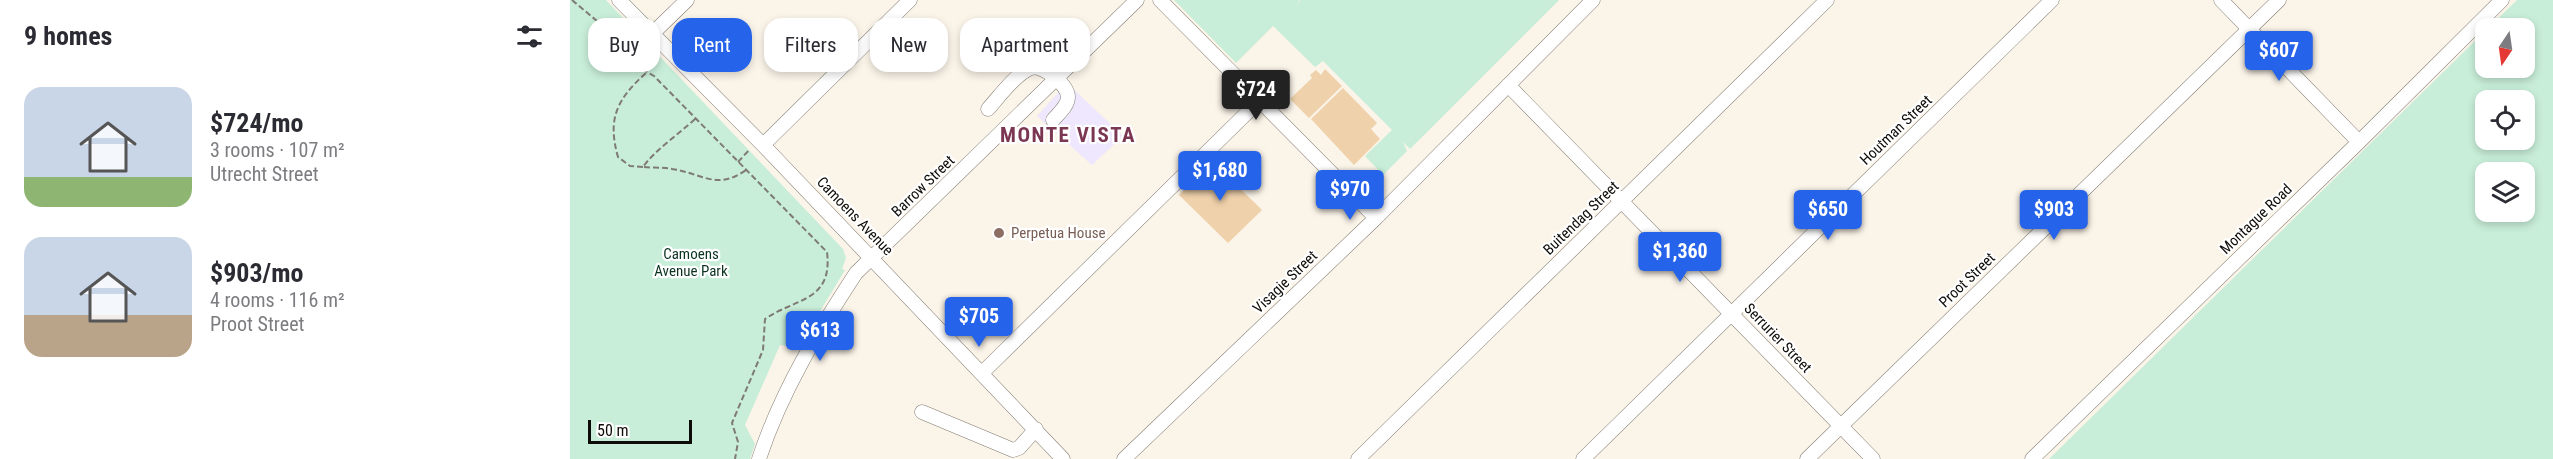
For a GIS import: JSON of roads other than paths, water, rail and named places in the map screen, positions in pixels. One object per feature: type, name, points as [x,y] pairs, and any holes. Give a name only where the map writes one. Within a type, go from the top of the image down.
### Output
[{"type":"street","name":"Camoens Avenue","points":[[619,0],[636,18]]},
{"type":"street","points":[[660,26],[687,0]]},
{"type":"street","points":[[756,147],[910,0]]},
{"type":"street","name":"Barrow Street","points":[[759,459],[769,429],[826,318],[856,273],[1137,0]]},
{"type":"street","points":[[1160,0],[1376,218]]},
{"type":"street","name":"Visagie Street","points":[[1124,459],[1376,218],[1593,0]]},
{"type":"street","name":"Buitendag Street","points":[[1358,459],[1827,0]]},
{"type":"street","name":"Houtman Street","points":[[1583,459],[2052,0]]},
{"type":"street","points":[[2221,0],[2359,142]]},
{"type":"street","name":"Proot Street","points":[[1807,459],[2279,0]]},
{"type":"street","name":"Montague Road","points":[[2032,459],[2502,0]]},
{"type":"street","name":"Camoens Avenue","points":[[660,43],[756,147],[872,258],[1063,459]]},
{"type":"street","points":[[988,109],[1023,71],[1037,67],[1045,69],[1066,91],[1068,98],[1065,105],[1053,120]]},
{"type":"street","name":"Serrurier Street","points":[[1508,85],[1874,459]]},
{"type":"street","points":[[982,374],[1259,101]]},
{"type":"street","points":[[922,412],[1013,450],[1019,448],[1036,429]]},
{"type":"place","name":"Perpetua House","points":[[999,233]]},
{"type":"district","name":"MONTE VISTA","points":[[1068,135]]},
{"type":"park label","name":"Camoens Avenue Park","points":[[691,262]]}]
